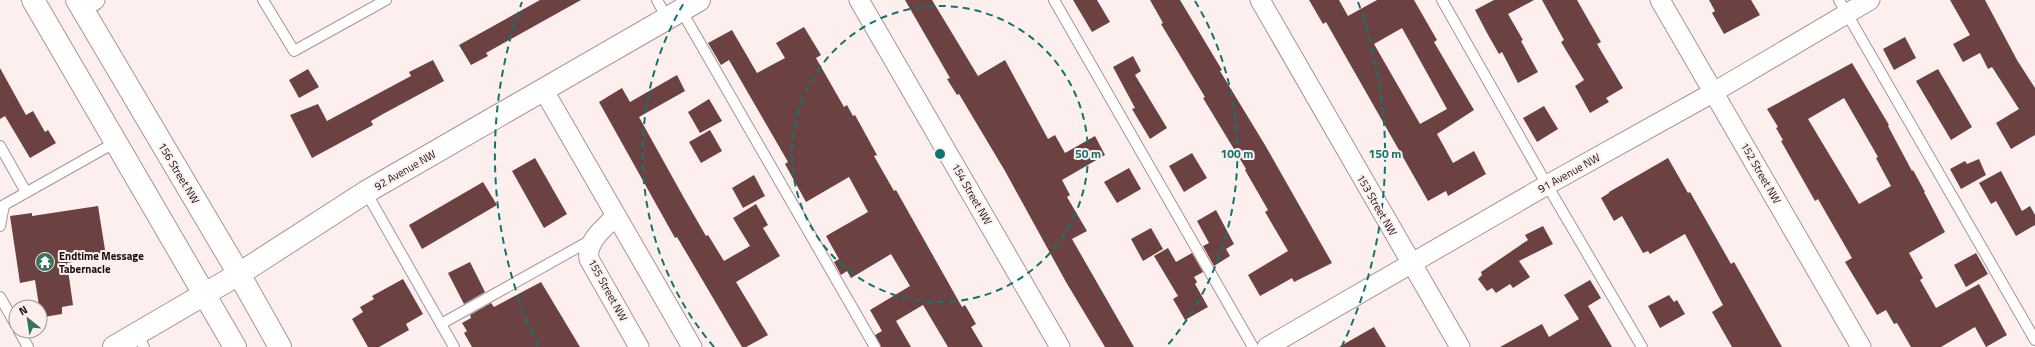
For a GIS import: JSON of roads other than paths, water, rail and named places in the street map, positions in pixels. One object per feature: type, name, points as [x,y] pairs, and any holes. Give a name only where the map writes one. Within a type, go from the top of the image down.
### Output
[{"type":"main road","points":[[33,0],[235,347]]},
{"type":"main road","name":"156 Street NW","points":[[85,3],[280,347]]},
{"type":"main road","name":"92 Avenue NW","points":[[114,347],[140,341],[204,294],[239,274],[366,192],[543,89],[676,7]]},
{"type":"street","name":"154 Street NW","points":[[859,0],[1060,347]]},
{"type":"street","name":"153 Street NW","points":[[1260,0],[1460,347]]},
{"type":"street","name":"152 Street NW","points":[[1660,0],[1861,347]]},
{"type":"street","name":"91 Avenue NW","points":[[1267,347],[1547,185],[1714,92],[1843,6],[1870,0]]},
{"type":"street","points":[[543,89],[692,347]]},
{"type":"street","name":"155 Street NW","points":[[616,216],[595,238],[588,253],[589,259],[639,347]]},
{"type":"lane","points":[[263,0],[294,51],[386,0]]},
{"type":"lane","points":[[1054,0],[1254,347]]},
{"type":"lane","points":[[1442,0],[1547,185],[1642,347]]},
{"type":"lane","points":[[1843,6],[2035,340]]},
{"type":"lane","points":[[676,7],[875,347]]},
{"type":"lane","points":[[0,226],[4,205],[116,142]]},
{"type":"lane","points":[[0,146],[26,192]]},
{"type":"lane","points":[[366,192],[454,347]]},
{"type":"lane","points":[[441,324],[595,238]]},
{"type":"lane","points":[[0,297],[8,312]]},
{"type":"place","name":"Endtime Message Tabernacle","points":[[45,262]]}]
